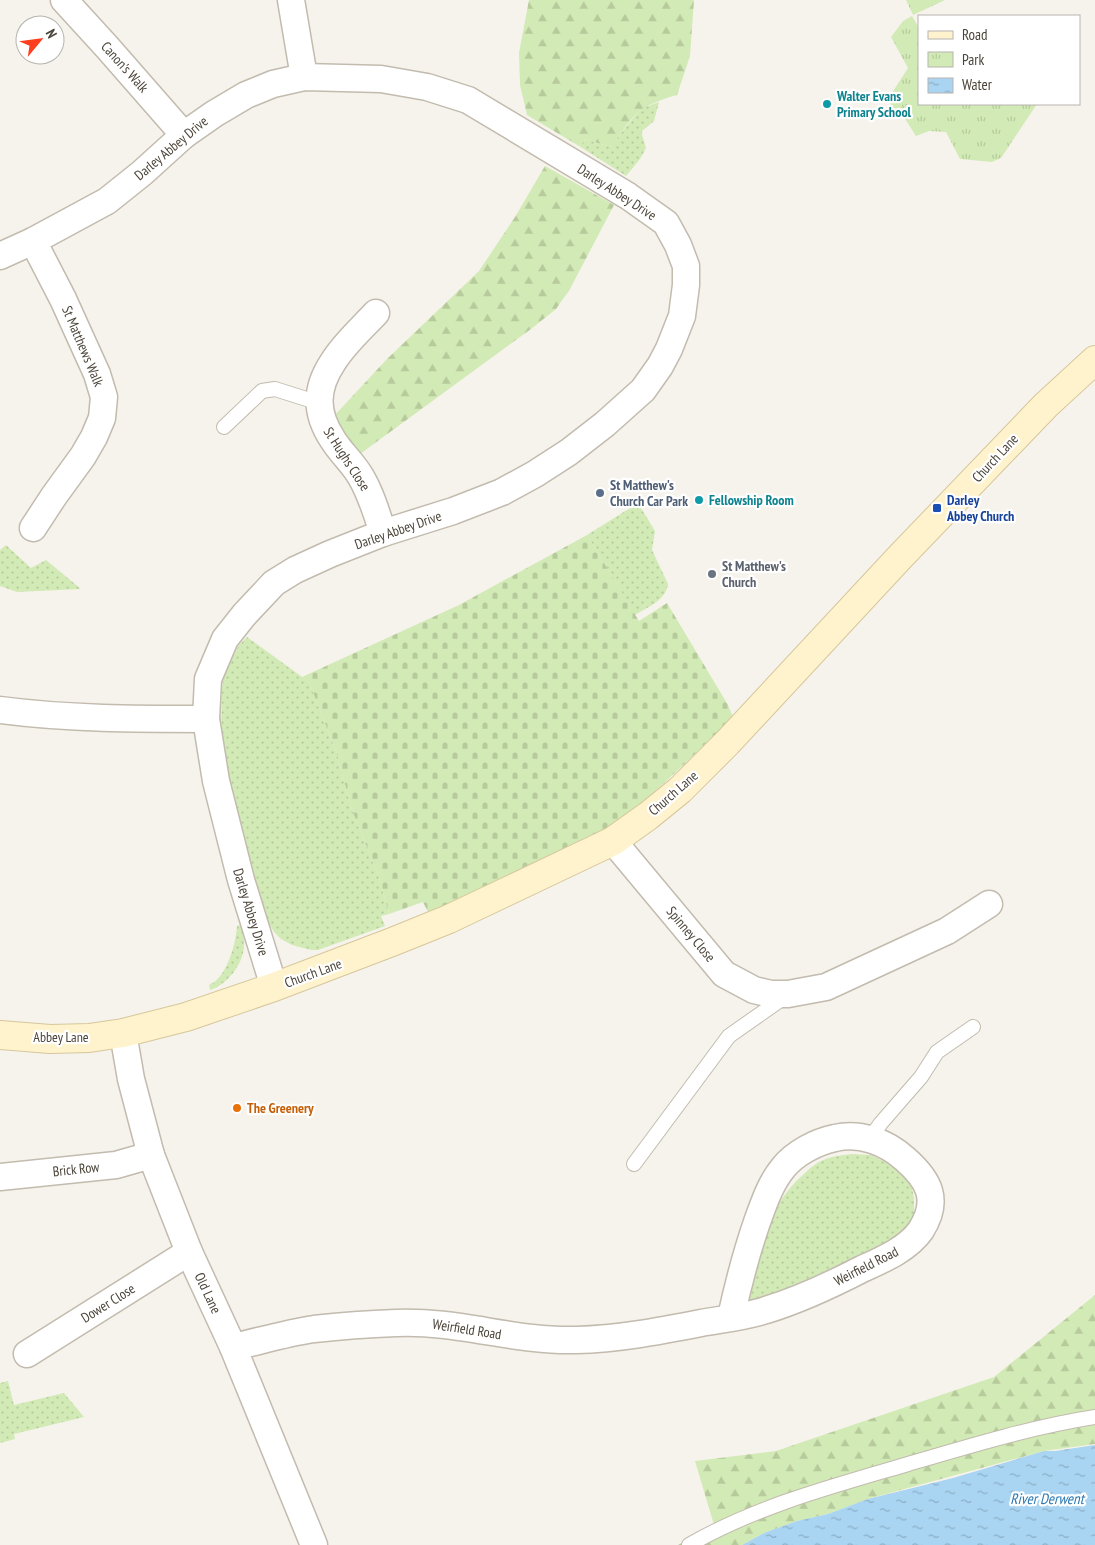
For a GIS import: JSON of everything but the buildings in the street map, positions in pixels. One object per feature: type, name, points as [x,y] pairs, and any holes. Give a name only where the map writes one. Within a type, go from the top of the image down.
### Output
[{"type":"street","name":"Canon's Walk","points":[[64,0],[108,47],[184,135]]},
{"type":"street","points":[[291,0],[304,78]]},
{"type":"street","name":"Darley Abbey Drive","points":[[0,256],[33,241],[107,201],[142,173],[184,135],[246,95],[273,84],[304,78],[380,79],[427,87],[468,100],[628,196],[666,223],[678,245],[686,266],[686,285],[682,316],[669,349],[660,366],[638,396],[606,424],[569,452],[486,499],[384,533],[295,570],[274,583],[225,639],[216,656],[208,679],[206,719],[218,790],[241,880],[274,987]]},
{"type":"street","name":"St Matthews Walk","points":[[33,241],[63,299],[97,374],[104,397],[102,418],[94,437],[33,528]]},
{"type":"street","name":"St Hughs Close","points":[[376,313],[343,348],[332,363],[320,392],[319,403],[320,417],[333,441],[361,478],[384,533]]},
{"type":"street","name":"Church Lane","points":[[123,1034],[186,1018],[346,961],[449,919],[613,841],[674,795],[700,770],[750,720],[900,557],[1046,405],[1095,360]]},
{"type":"street","points":[[0,710],[28,714],[133,719],[206,719]]},
{"type":"street","name":"Spinney Close","points":[[613,841],[724,974],[754,990],[771,994],[788,994],[826,987],[946,931],[989,904]]},
{"type":"street","name":"Abbey Lane","points":[[0,1035],[70,1039],[123,1034]]},
{"type":"street","name":"Old Lane","points":[[123,1034],[131,1079],[152,1154],[189,1252],[233,1347],[314,1545]]},
{"type":"street","name":"Weirfield Road","points":[[233,1347],[312,1330],[396,1323],[425,1323],[536,1339],[576,1340],[636,1335],[731,1318],[765,1310],[814,1292],[874,1264],[902,1248],[918,1234],[927,1219],[932,1202],[927,1186],[918,1170],[896,1150],[870,1138],[846,1135],[824,1141],[801,1152],[784,1166],[768,1191],[746,1255],[731,1318]]},
{"type":"street","name":"Brick Row","points":[[0,1177],[116,1165],[152,1154]]},
{"type":"street","name":"Dower Close","points":[[27,1354],[189,1252]]},
{"type":"lane","points":[[224,427],[262,391],[275,389],[319,403]]},
{"type":"lane","name":"Spinney Close","points":[[634,1164],[729,1036],[788,994]]},
{"type":"lane","points":[[870,1138],[921,1077],[938,1052],[973,1027]]},
{"type":"lane","points":[[689,1545],[716,1530],[816,1490],[970,1446],[1075,1420],[1095,1417]]},
{"type":"green space","points":[[529,0],[694,0],[690,56],[677,95],[656,102],[637,113],[610,147],[586,139],[579,146],[527,115],[520,85],[519,53]]},
{"type":"green space","points":[[906,0],[945,0],[913,15]]},
{"type":"green space","points":[[912,16],[918,26],[918,105],[1036,105],[1001,158],[992,162],[960,159],[946,132],[929,131],[916,136],[902,114],[895,113],[888,99],[908,68],[891,37],[903,21]]},
{"type":"green space","points":[[659,102],[654,121],[642,131],[646,148],[640,159],[626,176],[579,146],[586,139],[610,147],[638,112],[645,107]]},
{"type":"green space","points":[[545,166],[614,205],[570,289],[556,309],[531,329],[360,454],[333,417],[387,359],[479,271],[515,217]]},
{"type":"green space","points":[[638,503],[655,531],[652,550],[668,584],[667,590],[660,599],[635,615],[587,535]]},
{"type":"green space","points":[[587,535],[639,621],[667,603],[728,705],[733,717],[649,796],[591,839],[429,914],[423,902],[389,914],[379,877],[352,810],[336,751],[309,682],[302,677],[459,605]]},
{"type":"green space","points":[[6,545],[31,568],[46,560],[81,589],[17,592],[0,586],[0,550]]},
{"type":"green space","points":[[247,637],[309,682],[336,751],[352,810],[379,877],[389,914],[381,916],[385,926],[318,950],[292,945],[281,939],[274,932],[266,919],[239,839],[221,736],[222,686],[225,671],[239,645]]},
{"type":"green space","points":[[240,925],[244,936],[244,948],[239,963],[235,971],[224,983],[210,990],[209,985],[226,968],[235,941],[237,926]]},
{"type":"green space","points":[[852,1154],[871,1155],[897,1168],[911,1183],[914,1198],[914,1215],[907,1229],[896,1239],[753,1302],[744,1296],[765,1230],[772,1215],[791,1186],[814,1165],[832,1157]]},
{"type":"green space","points":[[1095,1295],[1095,1444],[1044,1451],[868,1499],[828,1514],[797,1521],[764,1533],[742,1545],[678,1545],[714,1525],[695,1461],[776,1451],[994,1377]]},
{"type":"green space","points":[[8,1381],[14,1405],[64,1393],[84,1417],[14,1434],[15,1439],[0,1443],[0,1383]]},
{"type":"water","name":"River Derwent","points":[[1095,1445],[1095,1545],[742,1545],[764,1533],[797,1521],[828,1514],[868,1499],[953,1478],[1044,1451]]},
{"type":"place","name":"Walter Evans Primary School","points":[[827,104]]},
{"type":"place","name":"St Matthew's Church Car Park","points":[[600,493]]},
{"type":"place","name":"Fellowship Room","points":[[699,500]]},
{"type":"place","name":"Darley Abbey Church","points":[[937,508]]},
{"type":"place","name":"St Matthew's Church","points":[[712,574]]},
{"type":"place","name":"The Greenery","points":[[237,1108]]}]
